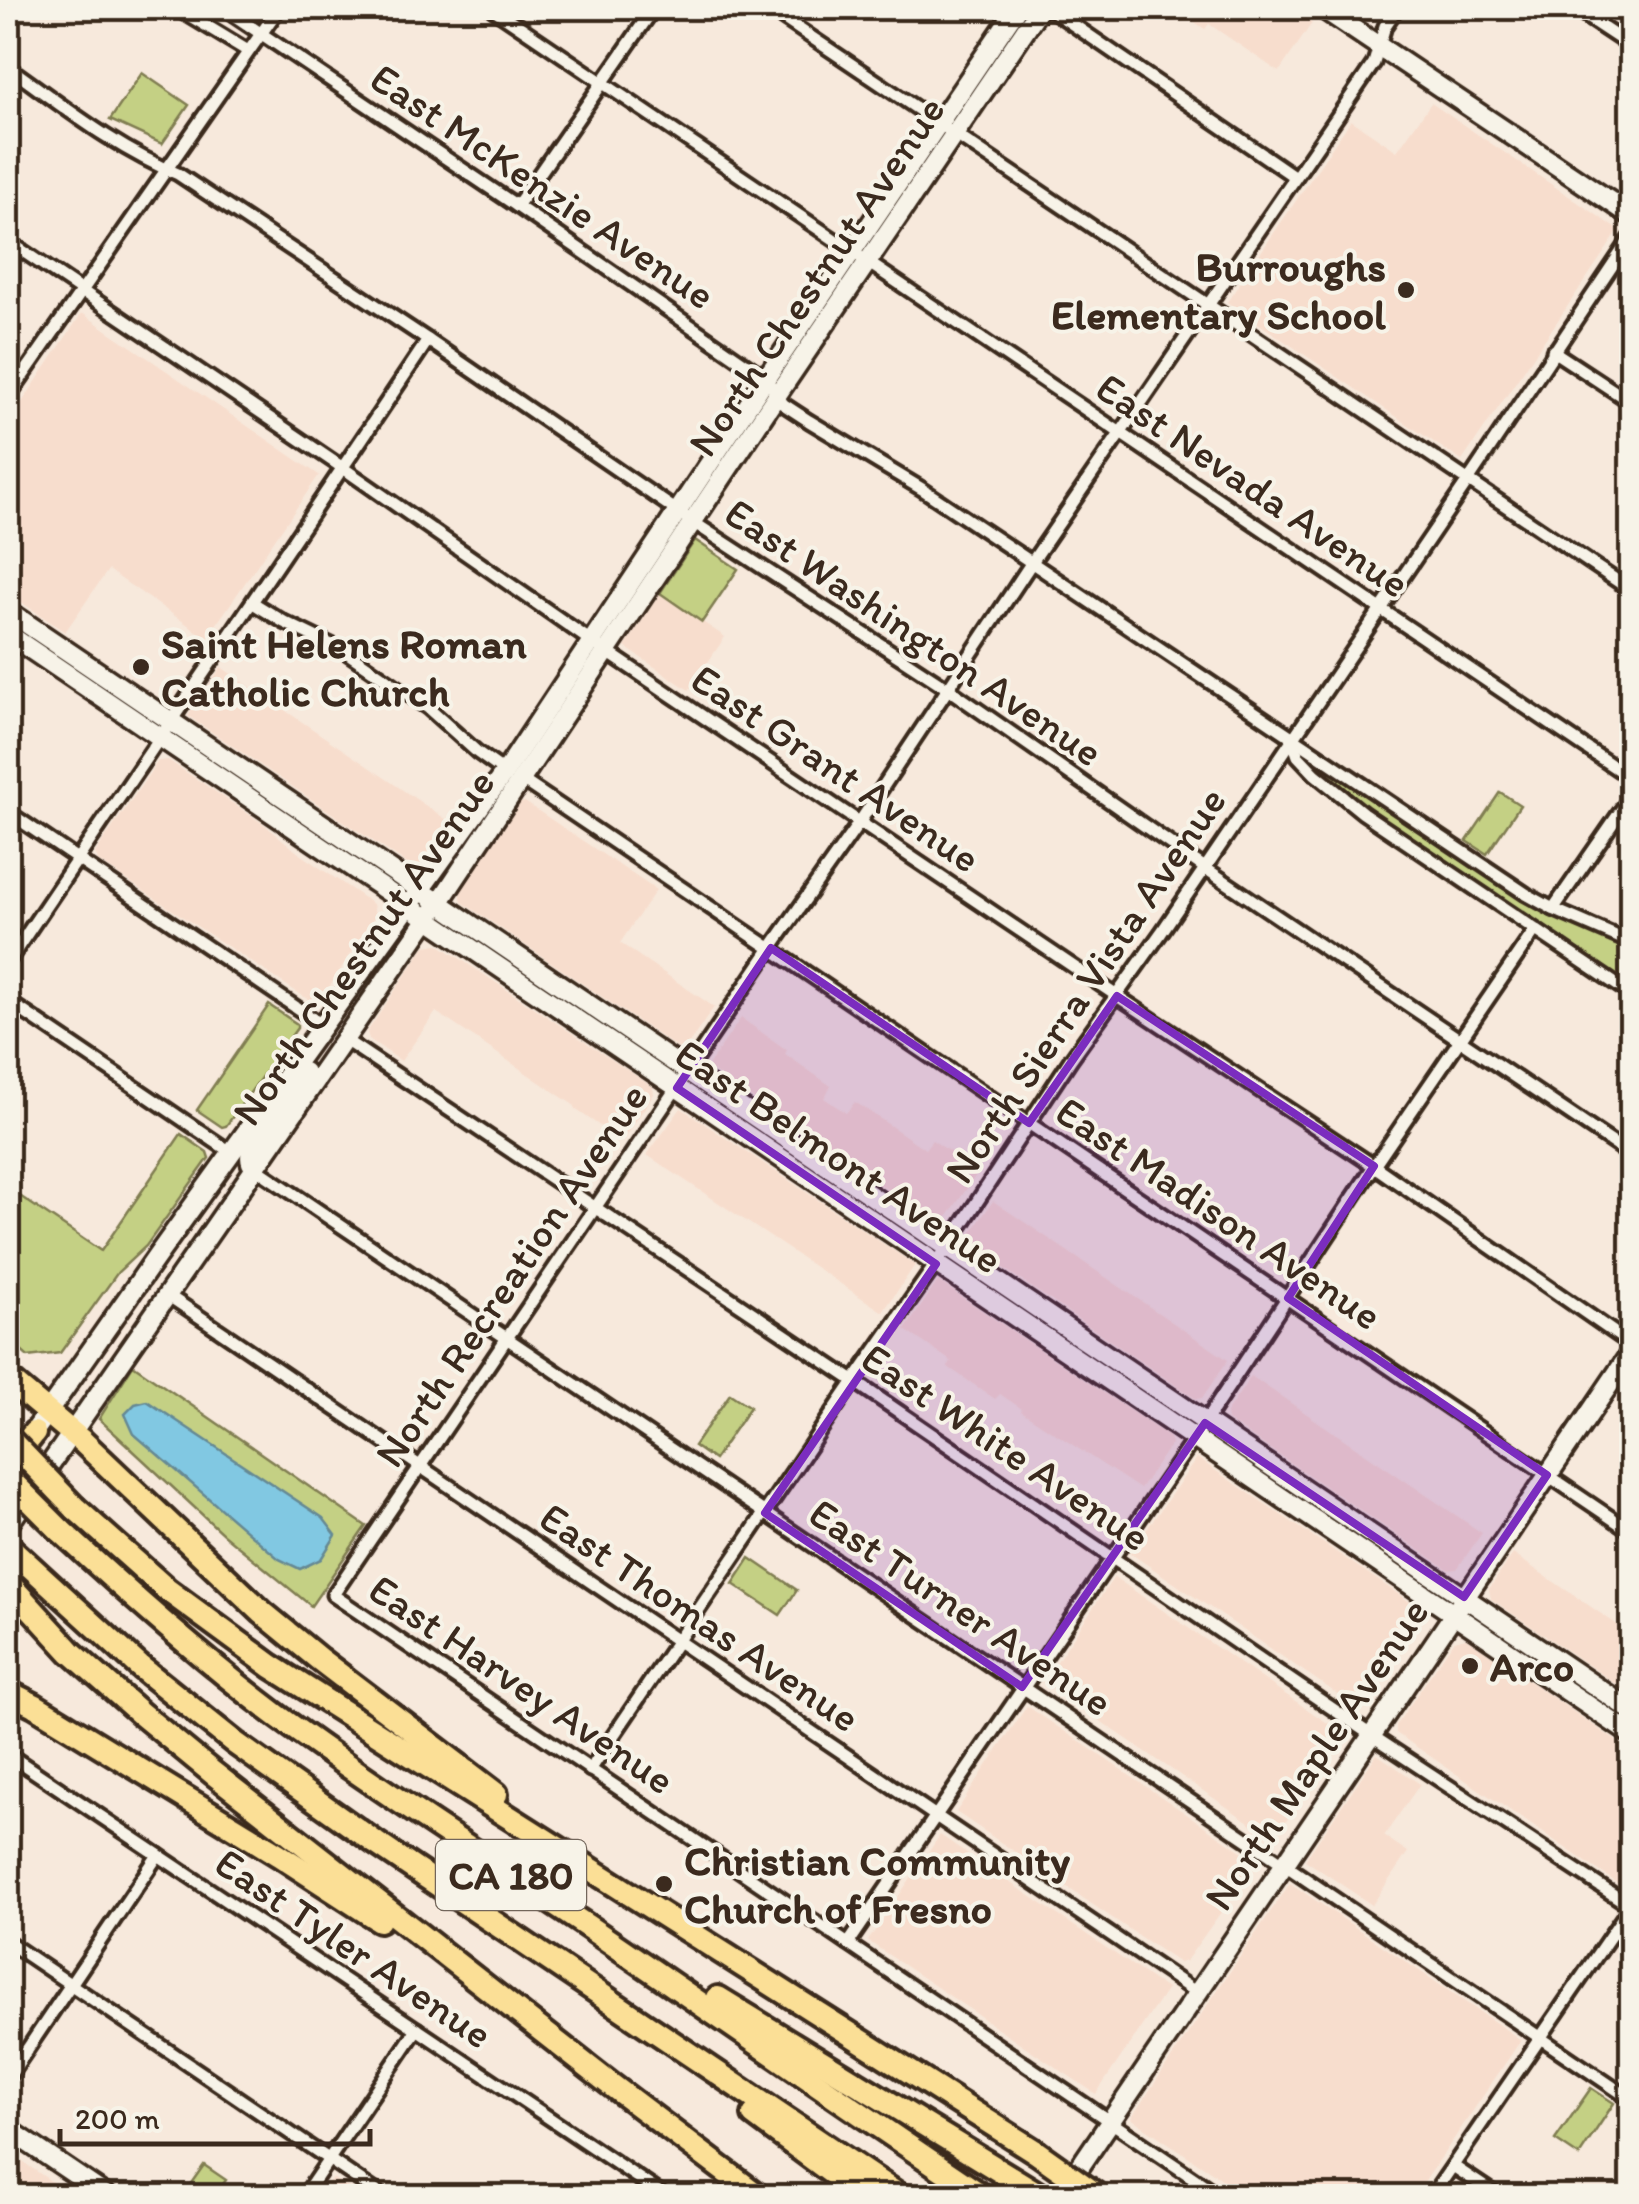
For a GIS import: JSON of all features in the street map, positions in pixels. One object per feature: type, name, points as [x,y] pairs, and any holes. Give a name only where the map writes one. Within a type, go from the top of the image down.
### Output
[{"type":"highway","points":[[8,1380],[70,1432],[277,1624],[598,1872]]},
{"type":"highway","points":[[8,1472],[34,1433]]},
{"type":"highway","points":[[8,1438],[75,1508],[166,1589],[245,1648],[1036,2152],[1098,2196]]},
{"type":"highway","name":"CA 180","points":[[8,1472],[60,1530],[133,1598],[276,1714],[982,2196]]},
{"type":"highway","name":"CA 180","points":[[8,1546],[139,1666],[235,1743],[376,1843],[900,2196]]},
{"type":"highway","points":[[11,1592],[71,1652],[213,1774],[758,2196]]},
{"type":"highway","points":[[8,1692],[34,1704],[359,1906],[520,2024],[610,2084]]},
{"type":"highway","points":[[571,1915],[723,2001],[1041,2196]]},
{"type":"highway","points":[[544,1956],[864,2196]]},
{"type":"main road","name":"North Chestnut Avenue","points":[[685,517],[777,395],[867,264],[1017,8]]},
{"type":"main road","points":[[999,68],[1002,47],[1028,8]]},
{"type":"main road","name":"North Chestnut Avenue","points":[[8,1525],[432,911],[513,776],[685,517],[766,378],[851,252],[946,129],[999,68],[1040,8]]},
{"type":"main road","points":[[1322,8],[1632,216]]},
{"type":"main road","name":"East Belmont Avenue","points":[[8,611],[170,720],[677,1088],[1632,1735]]},
{"type":"main road","name":"East Belmont Avenue","points":[[8,634],[158,737],[413,898]]},
{"type":"main road","name":"North Chestnut Avenue","points":[[34,1433],[413,898],[513,776]]},
{"type":"main road","name":"East Belmont Avenue","points":[[432,911],[688,1072],[1632,1711]]},
{"type":"main road","points":[[254,1168],[250,1156],[254,1143],[303,1073],[322,1025]]},
{"type":"main road","name":"North Maple Avenue","points":[[1060,2196],[1632,1348]]},
{"type":"main road","points":[[8,2129],[107,2196]]},
{"type":"street","points":[[177,8],[248,51]]},
{"type":"street","name":"East McKenzie Avenue","points":[[222,8],[766,378],[783,404],[809,422],[922,489],[1553,910]]},
{"type":"street","points":[[8,397],[278,8]]},
{"type":"street","name":"East Nevada Avenue","points":[[492,8],[1632,780]]},
{"type":"street","points":[[517,206],[654,8]]},
{"type":"street","points":[[768,8],[1632,591]]},
{"type":"street","points":[[1049,8],[1295,177]]},
{"type":"street","name":"North Recreation Avenue","points":[[333,1595],[1374,64],[1385,26],[1397,8]]},
{"type":"street","points":[[1573,8],[1632,47]]},
{"type":"street","name":"East Washington Avenue","points":[[8,67],[124,147],[178,174],[685,517],[947,688],[1205,868],[1632,1156]]},
{"type":"street","name":"North Sierra Vista Avenue","points":[[590,1770],[1632,236]]},
{"type":"street","name":"East Grant Avenue","points":[[8,241],[599,647],[1374,1166],[1632,1348]]},
{"type":"street","points":[[8,962],[428,340]]},
{"type":"street","points":[[1554,351],[1632,403]]},
{"type":"street","name":"East Madison Avenue","points":[[253,602],[346,652],[428,708],[477,752],[1632,1532]]},
{"type":"street","points":[[1292,739],[1298,756],[1315,774],[1363,813],[1632,995]]},
{"type":"street","points":[[1632,795],[1553,910],[1632,943]]},
{"type":"street","points":[[8,812],[322,1025]]},
{"type":"street","points":[[848,1944],[1535,930]]},
{"type":"street","points":[[8,1001],[232,1153]]},
{"type":"street","name":"East White Avenue","points":[[344,1040],[1371,1734],[1631,1905]]},
{"type":"street","name":"East Turner Avenue","points":[[254,1168],[1632,2100]]},
{"type":"street","name":"East Thomas Avenue","points":[[166,1294],[1197,1994]]},
{"type":"street","name":"East Harvey Avenue","points":[[333,1595],[1220,2196]]},
{"type":"street","name":"East Tyler Avenue","points":[[8,1754],[664,2196]]},
{"type":"street","points":[[8,2078],[158,1855]]},
{"type":"street","points":[[1432,2196],[1631,1905]]},
{"type":"street","points":[[8,1942],[384,2196]]},
{"type":"street","points":[[304,2196],[417,2029]]},
{"type":"street","points":[[1452,2166],[1498,2196]]},
{"type":"highlighted area","points":[[771,948],[1029,1123],[1117,996],[1374,1166],[1288,1298],[1547,1475],[1464,1597],[1205,1423],[1022,1687],[765,1513],[936,1264],[677,1088]]},
{"type":"shaded area","points":[[1173,8],[1290,8],[1312,23],[1279,72],[1209,24],[1205,29]]},
{"type":"shaded area","name":"Burroughs Elementary School","points":[[1431,103],[1618,232],[1462,461],[1227,302],[1351,120],[1397,151]]},
{"type":"shaded area","points":[[82,313],[319,475],[207,638],[108,570],[65,632],[8,593],[8,423]]},
{"type":"shaded area","points":[[660,593],[725,637],[689,690],[625,647]]},
{"type":"shaded area","points":[[221,667],[450,822],[420,867],[413,868],[188,716]]},
{"type":"shaded area","points":[[168,760],[373,904],[375,916],[320,1001],[312,1002],[98,861],[95,853],[158,761]]},
{"type":"shaded area","points":[[525,802],[656,890],[620,943],[714,1007],[686,1048],[679,1049],[462,902],[460,891],[519,803]]},
{"type":"shaded area","points":[[438,944],[653,1087],[654,1094],[622,1141],[436,1012],[401,1061],[369,1039],[367,1032],[425,946]]},
{"type":"shaded area","points":[[741,1018],[831,1086],[824,1098],[846,1113],[855,1102],[925,1149],[932,1140],[979,1171],[943,1223],[938,1224],[711,1070],[709,1064]]},
{"type":"shaded area","points":[[681,1108],[915,1265],[883,1312],[647,1155]]},
{"type":"shaded area","points":[[993,1201],[1228,1360],[1202,1398],[1196,1399],[965,1242]]},
{"type":"shaded area","points":[[938,1281],[1169,1437],[1171,1444],[1140,1489],[1000,1394],[995,1399],[948,1367],[951,1361],[905,1330]]},
{"type":"shaded area","points":[[1251,1376],[1482,1533],[1457,1569],[1449,1570],[1227,1420],[1226,1413]]},
{"type":"shaded area","points":[[1197,1458],[1425,1612],[1361,1710],[1130,1553]]},
{"type":"shaded area","points":[[1513,1554],[1631,1634],[1631,1694],[1491,1599],[1489,1589]]},
{"type":"shaded area","points":[[1114,1577],[1342,1733],[1342,1739],[1276,1835],[1268,1835],[1043,1682]]},
{"type":"shaded area","points":[[1466,1638],[1631,1751],[1631,1875],[1623,1887],[1396,1733],[1396,1725],[1454,1641]]},
{"type":"shaded area","points":[[1027,1706],[1253,1859],[1254,1866],[1186,1961],[1179,1963],[956,1812]]},
{"type":"shaded area","points":[[1377,1754],[1420,1784],[1384,1836],[1408,1852],[1372,1905],[1305,1860]]},
{"type":"shaded area","points":[[940,1835],[1167,1989],[1096,2094],[868,1941]]},
{"type":"shaded area","points":[[1290,1883],[1521,2040],[1415,2196],[1247,2196],[1131,2118]]},
{"type":"shaded area","points":[[8,2152],[73,2196],[8,2196]]},
{"type":"shaded area","points":[[334,2179],[361,2196],[318,2196]]},
{"type":"green space","points":[[142,73],[189,105],[162,144],[110,120]]},
{"type":"green space","points":[[695,540],[738,569],[702,622],[660,593]]},
{"type":"green space","points":[[1302,751],[1539,910],[1631,951],[1631,987],[1377,815]]},
{"type":"green space","points":[[1500,792],[1520,805],[1487,854],[1467,841]]},
{"type":"green space","points":[[269,1005],[297,1024],[297,1028],[222,1127],[197,1110]]},
{"type":"green space","points":[[181,1134],[207,1152],[209,1158],[146,1246],[118,1272],[60,1353],[28,1357],[8,1339],[8,1188],[101,1251]]},
{"type":"green space","points":[[133,1365],[366,1526],[311,1606],[223,1534],[99,1419]]},
{"type":"green space","points":[[730,1394],[750,1407],[714,1460],[694,1446]]},
{"type":"green space","points":[[750,1558],[797,1590],[780,1615],[733,1584]]},
{"type":"green space","points":[[1591,2088],[1614,2103],[1579,2156],[1555,2140]]},
{"type":"green space","points":[[204,2165],[226,2180],[215,2196],[182,2196]]},
{"type":"water","points":[[147,1401],[323,1518],[336,1535],[321,1559],[300,1569],[279,1559],[134,1434],[125,1414],[135,1404]]},
{"type":"place","name":"Burroughs Elementary School","points":[[1406,290]]},
{"type":"place","name":"Saint Helens Roman Catholic Church","points":[[141,667]]},
{"type":"place","name":"Arco","points":[[1470,1666]]},
{"type":"place","name":"Christian Community Church of Fresno","points":[[664,1884]]}]
